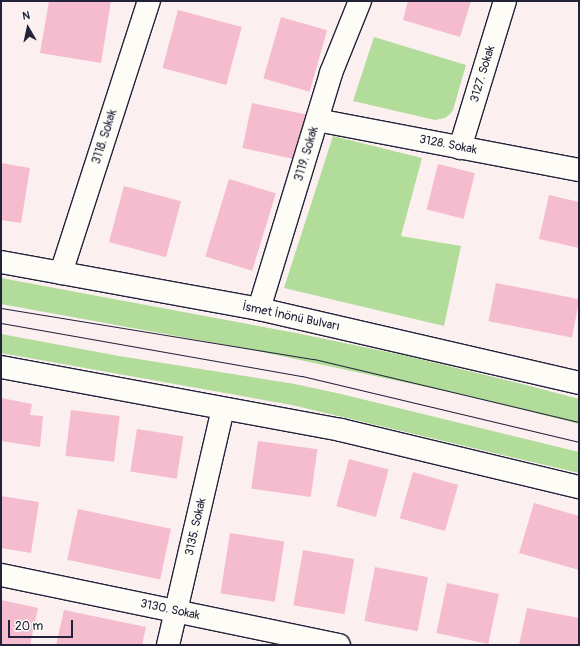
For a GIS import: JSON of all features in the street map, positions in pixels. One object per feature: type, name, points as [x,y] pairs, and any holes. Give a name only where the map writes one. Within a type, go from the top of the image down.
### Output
[{"type":"street","name":"3118. Sokak","points":[[61,274],[149,1]]},
{"type":"street","name":"3119. Sokak","points":[[259,309],[331,73],[360,1]]},
{"type":"street","name":"3127. Sokak","points":[[460,148],[505,1]]},
{"type":"street","name":"3128. Sokak","points":[[317,120],[579,170]]},
{"type":"street","name":"İsmet İnönü Bulvarı","points":[[1,262],[259,309],[579,383]]},
{"type":"street","points":[[1,367],[341,430],[579,487]]},
{"type":"street","name":"3135. Sokak","points":[[168,645],[223,409]]},
{"type":"street","name":"3130. Sokak","points":[[1,575],[339,645]]},
{"type":"green space","points":[[374,37],[466,65],[453,110],[450,114],[445,118],[435,120],[353,101]]},
{"type":"green space","points":[[333,136],[422,158],[401,236],[461,246],[444,326],[284,288]]},
{"type":"green space","points":[[1,278],[296,333],[407,356],[522,384],[579,399],[579,424],[464,395],[248,349],[1,304]]},
{"type":"green space","points":[[1,334],[119,356],[295,384],[341,394],[579,452],[579,473],[292,405],[1,353]]},
{"type":"building","points":[[49,1],[111,1],[101,63],[40,53]]},
{"type":"building","points":[[408,1],[471,1],[460,37],[403,20]]},
{"type":"building","points":[[178,10],[242,27],[226,85],[162,68]]},
{"type":"building","points":[[281,17],[327,30],[309,92],[263,79]]},
{"type":"building","points":[[252,103],[306,114],[296,159],[242,148]]},
{"type":"building","points":[[1,163],[30,168],[21,223],[1,220]]},
{"type":"building","points":[[438,164],[475,173],[464,219],[427,210]]},
{"type":"building","points":[[229,179],[276,193],[252,271],[205,256]]},
{"type":"building","points":[[124,186],[181,201],[166,257],[109,242]]},
{"type":"building","points":[[549,195],[579,202],[579,248],[539,239]]},
{"type":"building","points":[[496,283],[579,299],[572,338],[489,321]]},
{"type":"building","points":[[1,398],[32,404],[30,415],[43,416],[40,447],[1,441]]},
{"type":"building","points":[[71,410],[120,416],[114,462],[65,456]]},
{"type":"building","points":[[137,429],[183,436],[177,479],[130,471]]},
{"type":"building","points":[[258,441],[317,449],[311,497],[251,489]]},
{"type":"building","points":[[349,459],[389,470],[376,517],[336,506]]},
{"type":"building","points":[[413,472],[458,485],[445,531],[400,518]]},
{"type":"building","points":[[1,496],[39,502],[31,553],[1,548]]},
{"type":"building","points":[[534,503],[579,516],[579,570],[519,553]]},
{"type":"building","points":[[78,509],[171,529],[160,580],[67,560]]},
{"type":"building","points":[[230,533],[284,542],[275,602],[220,593]]},
{"type":"building","points":[[303,550],[354,559],[344,614],[293,605]]},
{"type":"building","points":[[375,567],[428,577],[418,631],[365,621]]},
{"type":"building","points":[[447,583],[499,594],[488,644],[436,633]]},
{"type":"building","points":[[1,600],[38,608],[30,645],[1,644]]},
{"type":"building","points":[[527,608],[579,618],[579,645],[519,645]]},
{"type":"building","points":[[64,610],[146,627],[142,645],[56,645]]},
{"type":"tram line","points":[[1,308],[314,359],[579,422]]},
{"type":"tram line","points":[[1,323],[302,376],[579,442]]}]
